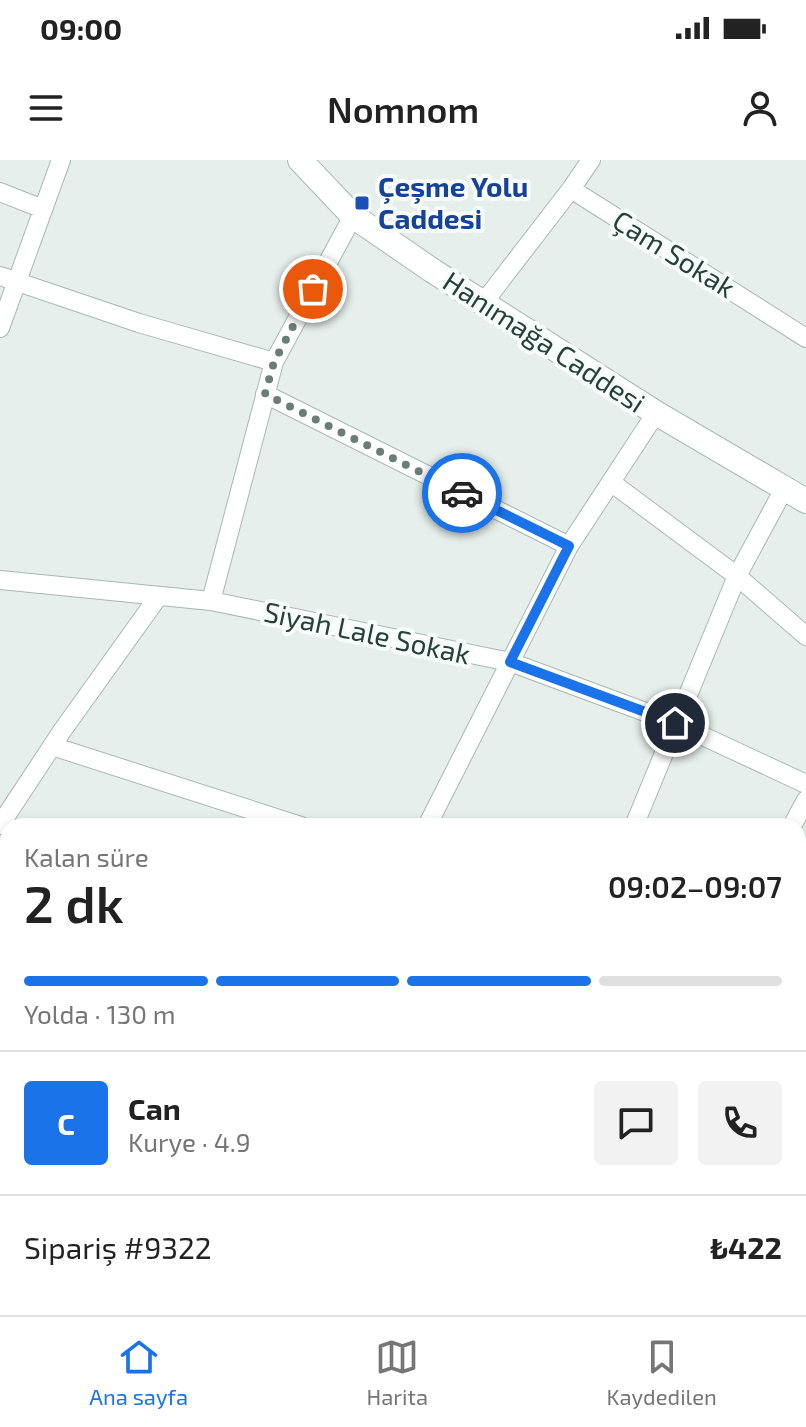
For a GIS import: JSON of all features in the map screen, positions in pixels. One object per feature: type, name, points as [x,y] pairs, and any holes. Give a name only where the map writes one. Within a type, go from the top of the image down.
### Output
[{"type":"street","points":[[0,328],[8,279],[43,209],[61,160]]},
{"type":"street","name":"Hanımağa Caddesi","points":[[300,160],[353,216],[656,413],[806,501]]},
{"type":"street","points":[[484,302],[591,160]]},
{"type":"street","name":"Çam Sokak","points":[[571,189],[806,338]]},
{"type":"street","points":[[0,192],[43,209]]},
{"type":"street","points":[[211,601],[274,362],[353,216]]},
{"type":"street","points":[[8,279],[139,323],[274,362]]},
{"type":"street","points":[[265,394],[569,546]]},
{"type":"street","points":[[431,818],[569,546],[656,413]]},
{"type":"street","points":[[612,483],[737,576],[806,636]]},
{"type":"street","points":[[637,818],[737,576],[785,487]]},
{"type":"street","name":"Siyah Lale Sokak","points":[[0,580],[211,601],[510,662],[675,723],[806,784]]},
{"type":"street","points":[[5,818],[158,597]]},
{"type":"street","points":[[52,746],[276,818]]},
{"type":"street","points":[[796,818],[806,800]]},
{"type":"way so far","points":[[313,289],[274,362],[265,394],[462,493]]},
{"type":"place","name":"Çeşme Yolu Caddesi","points":[[362,203]]},
{"type":"route","points":[[462,493],[569,546],[510,662],[675,723]]}]
